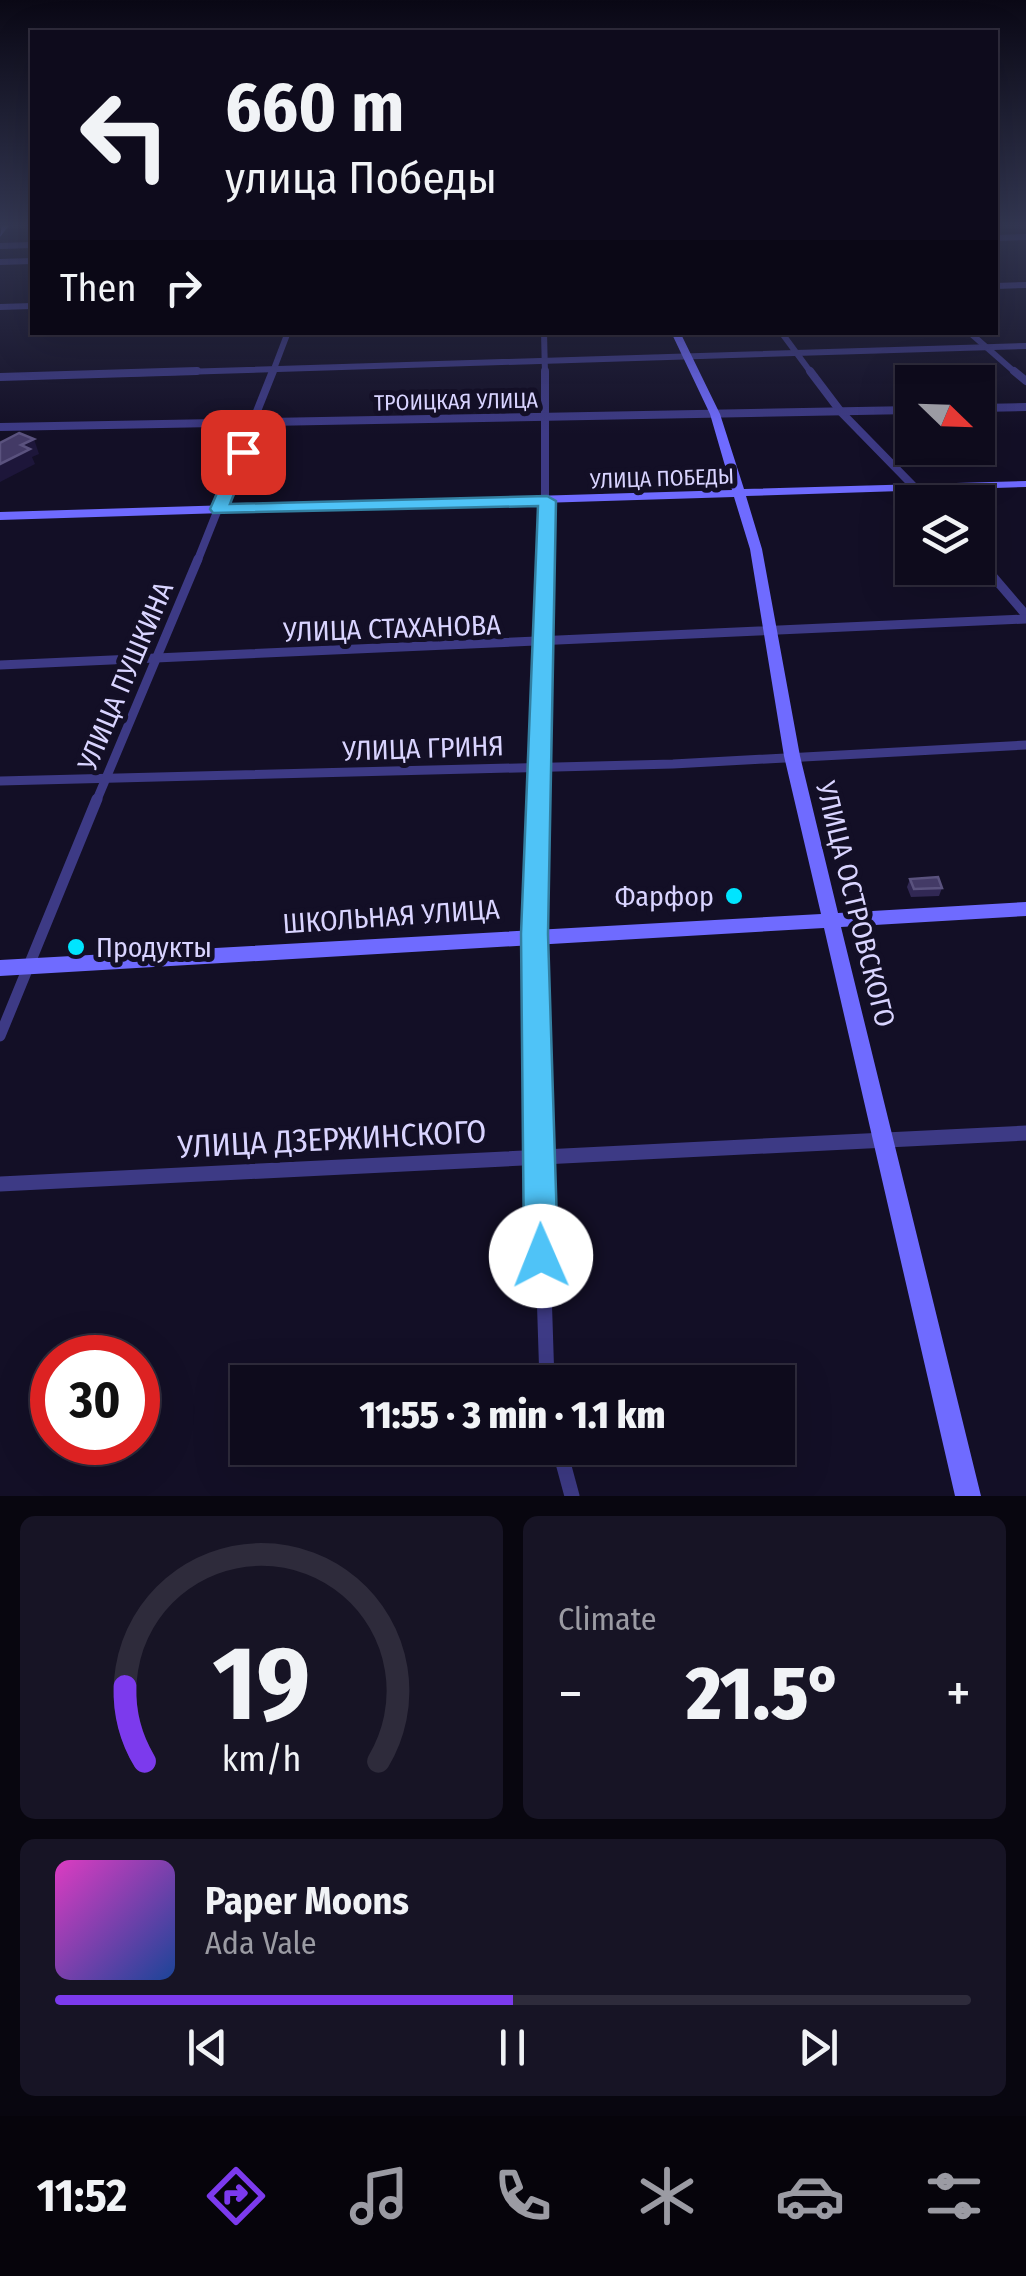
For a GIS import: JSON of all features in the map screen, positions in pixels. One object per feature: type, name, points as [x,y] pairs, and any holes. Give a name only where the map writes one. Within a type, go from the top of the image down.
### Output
[{"type":"street","points":[[0,306],[30,306]]},
{"type":"street","name":"УЛИЦА ПУШКИНА","points":[[0,1036],[104,779],[158,660],[287,335]]},
{"type":"street","points":[[544,335],[547,501],[534,934],[546,1365]]},
{"type":"street","name":"УЛИЦА ОСТРОВСКОГО","points":[[676,335],[716,414],[741,496],[774,634],[792,756],[968,1496]]},
{"type":"street","points":[[783,335],[841,412],[914,485]]},
{"type":"street","points":[[972,335],[1026,381]]},
{"type":"street","points":[[0,378],[1026,346]]},
{"type":"street","points":[[995,408],[1026,407]]},
{"type":"street","name":"ТРОИЦКАЯ УЛИЦА","points":[[0,428],[895,410]]},
{"type":"street","name":"УЛИЦА ПОБЕДЫ","points":[[995,485],[1026,484]]},
{"type":"street","name":"УЛИЦА ПОБЕДЫ","points":[[0,516],[895,490]]},
{"type":"street","points":[[995,580],[1026,617]]},
{"type":"street","name":"УЛИЦА СТАХАНОВА","points":[[0,665],[774,634],[1026,617]]},
{"type":"street","name":"УЛИЦА ГРИНЯ","points":[[0,781],[538,767],[1026,745]]},
{"type":"street","name":"ШКОЛЬНАЯ УЛИЦА","points":[[0,968],[1026,908]]},
{"type":"street","name":"УЛИЦА ДЗЕРЖИНСКОГО","points":[[0,1184],[1026,1133]]},
{"type":"street","points":[[564,1465],[572,1496]]},
{"type":"building","points":[[19,433],[34,439],[21,445],[30,449],[0,464],[0,443]]},
{"type":"building","points":[[938,877],[942,888],[914,889],[910,879]]},
{"type":"place","name":"Фарфор","points":[[734,896]]},
{"type":"place","name":"Продукты","points":[[76,947]]},
{"type":"route","points":[[243,452],[219,509],[547,501],[534,934],[541,1256]]}]
